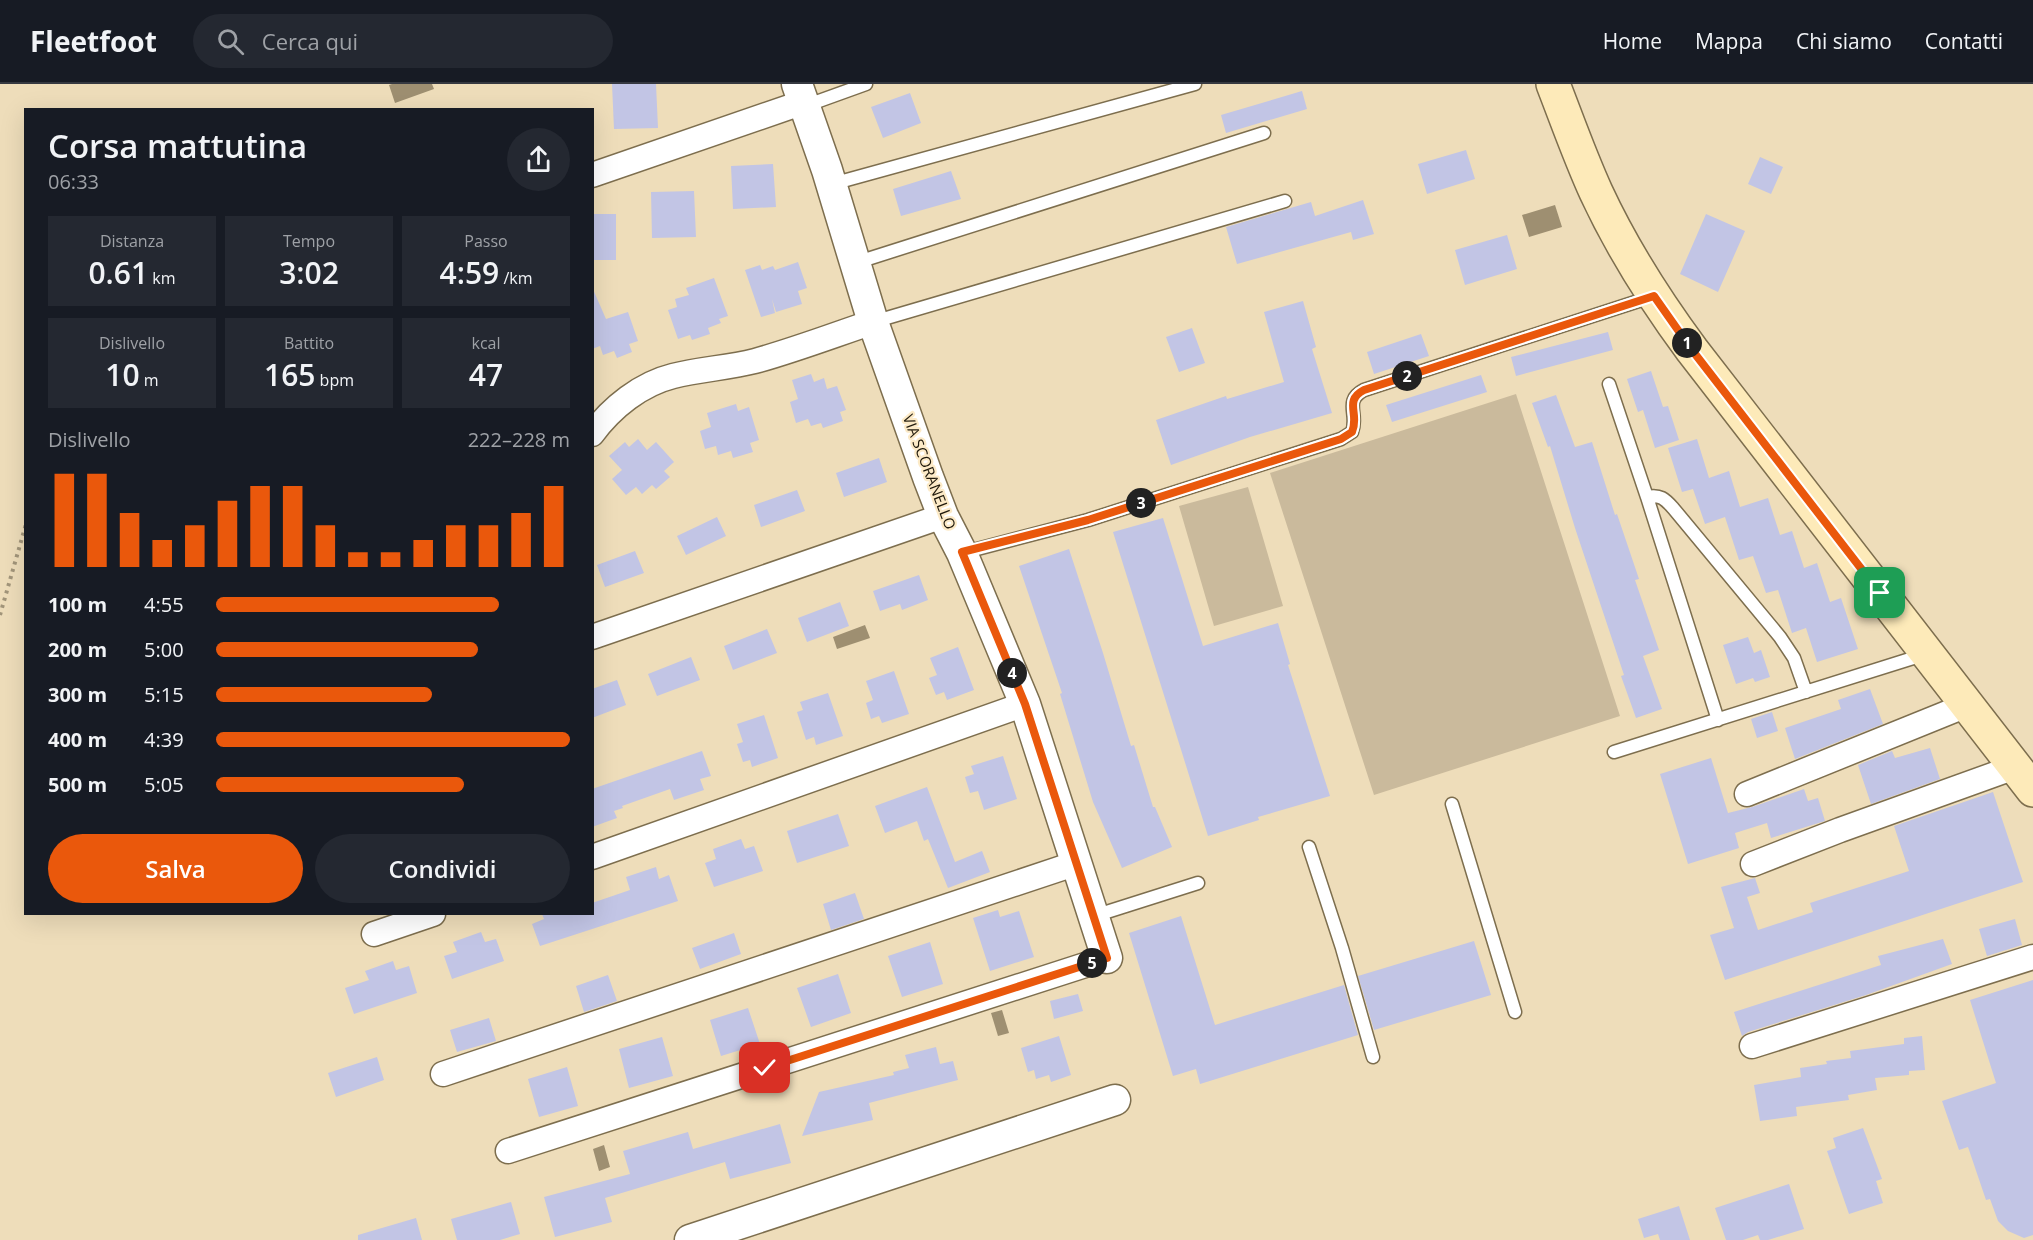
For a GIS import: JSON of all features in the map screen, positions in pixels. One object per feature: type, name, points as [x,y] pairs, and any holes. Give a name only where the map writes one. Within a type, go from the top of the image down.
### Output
[{"type":"main road","points":[[1553,84],[1596,192],[1627,252],[1654,296],[2024,779]]},
{"type":"street","points":[[594,174],[802,98]]},
{"type":"street","name":"VIA SCORANELLO","points":[[802,98],[873,322],[943,516],[962,552],[1025,704],[1107,958]]},
{"type":"street","points":[[594,432],[618,406],[659,381],[674,376],[728,368],[764,359],[873,322]]},
{"type":"street","points":[[594,636],[943,516]]},
{"type":"street","points":[[594,856],[1025,704]]},
{"type":"street","points":[[1747,794],[1967,705]]},
{"type":"street","points":[[1753,864],[1840,830],[2024,779]]},
{"type":"street","points":[[443,1074],[1077,863]]},
{"type":"street","points":[[374,934],[430,915]]},
{"type":"street","points":[[1752,1046],[2033,957]]},
{"type":"street","points":[[508,1151],[1107,958]]},
{"type":"street","points":[[690,1240],[1115,1100]]},
{"type":"lane","points":[[802,98],[866,84]]},
{"type":"lane","points":[[831,184],[1195,84]]},
{"type":"lane","points":[[855,263],[1264,133]]},
{"type":"lane","points":[[873,322],[1285,201]]},
{"type":"lane","points":[[962,552],[1088,520],[1341,439],[1352,432],[1355,420],[1353,399],[1357,393],[1654,296]]},
{"type":"lane","points":[[1608,384],[1647,497],[1718,720]]},
{"type":"lane","points":[[1647,497],[1663,497],[1780,637],[1794,658],[1806,692]]},
{"type":"lane","points":[[1614,752],[1927,654]]},
{"type":"lane","points":[[1452,804],[1515,1012]]},
{"type":"lane","points":[[1310,846],[1373,1057]]},
{"type":"lane","points":[[1094,916],[1198,883]]},
{"type":"path","points":[[0,615],[24,531]]},
{"type":"shaded area","points":[[432,84],[434,89],[395,103],[389,85]]},
{"type":"shaded area","points":[[1555,205],[1562,227],[1529,237],[1522,215]]},
{"type":"shaded area","points":[[1516,394],[1620,716],[1374,795],[1270,473]]},
{"type":"shaded area","points":[[1248,487],[1283,606],[1214,626],[1179,506]]},
{"type":"shaded area","points":[[865,625],[870,638],[837,649],[833,637]]},
{"type":"shaded area","points":[[1002,1010],[1009,1033],[998,1036],[991,1013]]},
{"type":"shaded area","points":[[604,1145],[610,1167],[599,1171],[593,1149]]},
{"type":"building","points":[[612,84],[656,84],[658,128],[614,129]]},
{"type":"building","points":[[1302,91],[1307,109],[1226,133],[1221,115]]},
{"type":"building","points":[[910,93],[921,123],[883,138],[871,107]]},
{"type":"building","points":[[1466,150],[1475,179],[1427,194],[1418,164]]},
{"type":"building","points":[[1760,157],[1783,167],[1771,194],[1748,184]]},
{"type":"building","points":[[773,164],[776,207],[733,209],[731,166]]},
{"type":"building","points":[[951,171],[961,199],[901,216],[893,189]]},
{"type":"building","points":[[694,191],[696,237],[652,238],[651,192]]},
{"type":"building","points":[[1363,200],[1374,234],[1353,240],[1351,232],[1237,264],[1226,227],[1311,202],[1315,216]]},
{"type":"building","points":[[594,214],[616,214],[616,260],[594,260]]},
{"type":"building","points":[[1706,214],[1745,231],[1718,292],[1680,274]]},
{"type":"building","points":[[1507,235],[1517,269],[1465,285],[1455,250]]},
{"type":"building","points":[[798,262],[807,288],[798,291],[802,304],[776,312],[772,299],[775,313],[761,317],[745,270],[760,265],[762,270],[773,266],[775,270]]},
{"type":"building","points":[[714,278],[728,316],[719,319],[721,323],[708,328],[710,334],[692,340],[690,335],[678,339],[668,310],[677,307],[675,299],[689,295],[686,288]]},
{"type":"building","points":[[594,292],[606,319],[628,312],[638,341],[629,344],[632,352],[617,358],[614,351],[603,355],[600,346],[594,348]]},
{"type":"building","points":[[1303,301],[1316,347],[1312,349],[1332,413],[1250,437],[1171,465],[1156,420],[1226,396],[1227,399],[1284,382],[1264,312]]},
{"type":"building","points":[[1192,328],[1205,363],[1179,372],[1166,337]]},
{"type":"building","points":[[1608,332],[1613,350],[1516,376],[1511,357]]},
{"type":"building","points":[[1421,334],[1429,356],[1374,374],[1367,352]]},
{"type":"building","points":[[1651,371],[1663,407],[1668,406],[1679,440],[1655,448],[1643,410],[1638,412],[1627,379]]},
{"type":"building","points":[[811,374],[814,382],[824,378],[827,389],[837,386],[846,410],[840,412],[843,421],[823,428],[821,423],[811,426],[808,419],[796,423],[790,402],[798,399],[792,380]]},
{"type":"building","points":[[1481,375],[1487,392],[1392,422],[1386,405]]},
{"type":"building","points":[[1556,395],[1575,447],[1592,442],[1615,515],[1617,514],[1639,579],[1635,580],[1659,650],[1643,656],[1662,709],[1636,718],[1550,446],[1548,447],[1532,403]]},
{"type":"building","points":[[736,404],[738,411],[749,407],[759,440],[750,443],[753,452],[733,458],[731,451],[718,455],[716,446],[705,449],[700,431],[711,427],[707,413]]},
{"type":"building","points":[[638,439],[647,450],[656,442],[674,462],[664,471],[670,477],[656,489],[652,485],[642,494],[636,487],[626,495],[612,479],[622,470],[609,456],[625,442],[629,447]]},
{"type":"building","points":[[1697,439],[1709,478],[1729,471],[1740,507],[1768,498],[1780,535],[1792,531],[1804,568],[1817,563],[1830,602],[1841,598],[1858,649],[1817,662],[1806,628],[1792,633],[1778,590],[1766,593],[1753,556],[1739,560],[1725,517],[1705,524],[1693,489],[1682,492],[1668,448]]},
{"type":"building","points":[[879,458],[887,482],[844,497],[836,473]]},
{"type":"building","points":[[797,490],[805,511],[761,527],[754,505]]},
{"type":"building","points":[[717,517],[726,536],[686,555],[677,536]]},
{"type":"building","points":[[1163,518],[1203,646],[1278,623],[1290,664],[1288,665],[1330,796],[1258,817],[1259,820],[1208,836],[1113,532]]},
{"type":"building","points":[[1069,549],[1131,746],[1134,745],[1153,807],[1155,807],[1172,847],[1122,868],[1093,802],[1060,694],[1062,693],[1019,566]]},
{"type":"building","points":[[635,551],[644,573],[605,587],[597,565]]},
{"type":"building","points":[[919,575],[928,600],[902,610],[900,604],[880,611],[873,591]]},
{"type":"building","points":[[840,602],[849,626],[807,642],[798,618]]},
{"type":"building","points":[[767,629],[777,653],[733,670],[724,646]]},
{"type":"building","points":[[1748,637],[1754,653],[1761,650],[1770,677],[1755,682],[1753,678],[1736,684],[1723,645]]},
{"type":"building","points":[[958,647],[974,690],[947,700],[944,692],[936,695],[929,678],[937,675],[930,658]]},
{"type":"building","points":[[691,657],[700,680],[657,696],[648,674]]},
{"type":"building","points":[[894,671],[909,714],[882,723],[879,716],[871,719],[866,703],[873,700],[866,681]]},
{"type":"building","points":[[617,680],[626,705],[594,717],[594,688]]},
{"type":"building","points":[[1870,689],[1883,724],[1795,759],[1785,728],[1841,709],[1838,700]]},
{"type":"building","points":[[828,693],[843,736],[816,745],[814,737],[806,740],[797,712],[803,710],[800,702]]},
{"type":"building","points":[[1772,712],[1778,731],[1757,738],[1751,719]]},
{"type":"building","points":[[764,715],[778,758],[752,767],[750,760],[743,762],[737,744],[743,742],[737,724]]},
{"type":"building","points":[[1930,748],[1940,779],[1871,804],[1858,765],[1892,751],[1895,758]]},
{"type":"building","points":[[702,751],[711,776],[700,779],[704,790],[674,800],[670,789],[622,806],[623,808],[614,811],[617,818],[594,826],[594,788]]},
{"type":"building","points":[[1003,756],[1017,799],[984,810],[978,791],[970,793],[965,777],[974,774],[971,766]]},
{"type":"building","points":[[1711,758],[1728,813],[1804,789],[1808,801],[1818,798],[1825,821],[1771,838],[1767,823],[1735,833],[1739,848],[1688,864],[1660,774]]},
{"type":"building","points":[[927,787],[955,862],[982,851],[990,872],[948,888],[928,839],[924,841],[917,821],[885,833],[875,806]]},
{"type":"building","points":[[1993,792],[2023,882],[1725,980],[1710,935],[1734,928],[1721,887],[1755,878],[1760,893],[1747,897],[1758,930],[1813,912],[1810,903],[1909,871],[1894,826]]},
{"type":"building","points":[[838,814],[849,846],[797,863],[787,831]]},
{"type":"building","points":[[741,839],[745,849],[754,846],[763,871],[714,887],[705,863],[716,859],[713,849]]},
{"type":"building","points":[[656,867],[659,879],[669,875],[678,901],[540,946],[532,924],[544,919],[542,915],[594,915],[594,902],[630,890],[626,877]]},
{"type":"building","points":[[855,893],[864,919],[831,930],[823,904]]},
{"type":"building","points":[[998,910],[1000,917],[1019,911],[1034,957],[990,971],[973,918]]},
{"type":"building","points":[[1181,916],[1215,1025],[1344,985],[1358,1035],[1200,1084],[1196,1069],[1173,1076],[1129,933]]},
{"type":"building","points":[[2015,919],[2022,945],[1987,956],[1979,929]]},
{"type":"building","points":[[481,932],[485,942],[496,939],[504,961],[452,979],[444,956],[457,952],[453,942]]},
{"type":"building","points":[[734,933],[741,954],[700,969],[692,948]]},
{"type":"building","points":[[1943,939],[1952,964],[1866,995],[1748,1032],[1742,1036],[1734,1012],[1881,965],[1878,956]]},
{"type":"building","points":[[1474,941],[1491,995],[1374,1030],[1358,976]]},
{"type":"building","points":[[930,942],[943,984],[902,997],[888,956]]},
{"type":"building","points":[[393,961],[396,970],[409,966],[417,993],[354,1014],[345,988],[369,980],[365,971]]},
{"type":"building","points":[[838,974],[851,1013],[811,1027],[797,988]]},
{"type":"building","points":[[608,975],[617,1001],[584,1012],[576,986]]},
{"type":"building","points":[[2033,980],[2033,1235],[2024,1238],[2008,1231],[1998,1221],[1990,1199],[1986,1200],[1968,1147],[1959,1150],[1942,1101],[1996,1083],[1970,1000]]},
{"type":"building","points":[[1078,994],[1083,1011],[1054,1019],[1050,1001]]},
{"type":"building","points":[[748,1008],[760,1044],[721,1056],[710,1020]]},
{"type":"building","points":[[489,1018],[496,1041],[457,1052],[450,1030]]},
{"type":"building","points":[[1059,1036],[1071,1075],[1051,1082],[1049,1075],[1036,1079],[1034,1070],[1028,1072],[1021,1048]]},
{"type":"building","points":[[1922,1036],[1925,1070],[1909,1071],[1909,1075],[1875,1078],[1877,1090],[1848,1095],[1849,1100],[1796,1107],[1797,1116],[1760,1121],[1754,1085],[1801,1077],[1800,1068],[1827,1064],[1826,1061],[1851,1058],[1850,1051],[1904,1044],[1904,1038]]},
{"type":"building","points":[[662,1037],[673,1076],[629,1088],[619,1049]]},
{"type":"building","points":[[936,1047],[940,1064],[953,1061],[958,1080],[869,1103],[873,1120],[802,1136],[819,1092],[894,1075],[893,1072],[909,1068],[905,1055]]},
{"type":"building","points":[[377,1057],[384,1080],[336,1097],[328,1073]]},
{"type":"building","points":[[567,1067],[578,1106],[539,1117],[528,1079]]},
{"type":"building","points":[[780,1124],[791,1163],[730,1179],[725,1162],[605,1198],[612,1222],[555,1237],[544,1197],[630,1174],[623,1151],[688,1132],[693,1149]]},
{"type":"building","points":[[1863,1128],[1882,1179],[1876,1181],[1883,1203],[1849,1214],[1827,1151],[1836,1148],[1833,1138]]},
{"type":"building","points":[[1789,1184],[1804,1229],[1768,1240],[1760,1240],[1758,1235],[1743,1240],[1726,1240],[1715,1208]]},
{"type":"building","points":[[511,1202],[520,1234],[500,1240],[457,1240],[451,1219]]},
{"type":"building","points":[[1679,1206],[1690,1240],[1660,1240],[1658,1234],[1644,1238],[1638,1219]]},
{"type":"building","points":[[416,1218],[422,1240],[358,1240],[358,1235]]},
{"type":"route","points":[[765,1068],[1107,958],[1025,704],[962,552],[1088,520],[1341,439],[1352,432],[1355,420],[1353,399],[1357,393],[1654,296],[1692,350],[1880,593]]}]
